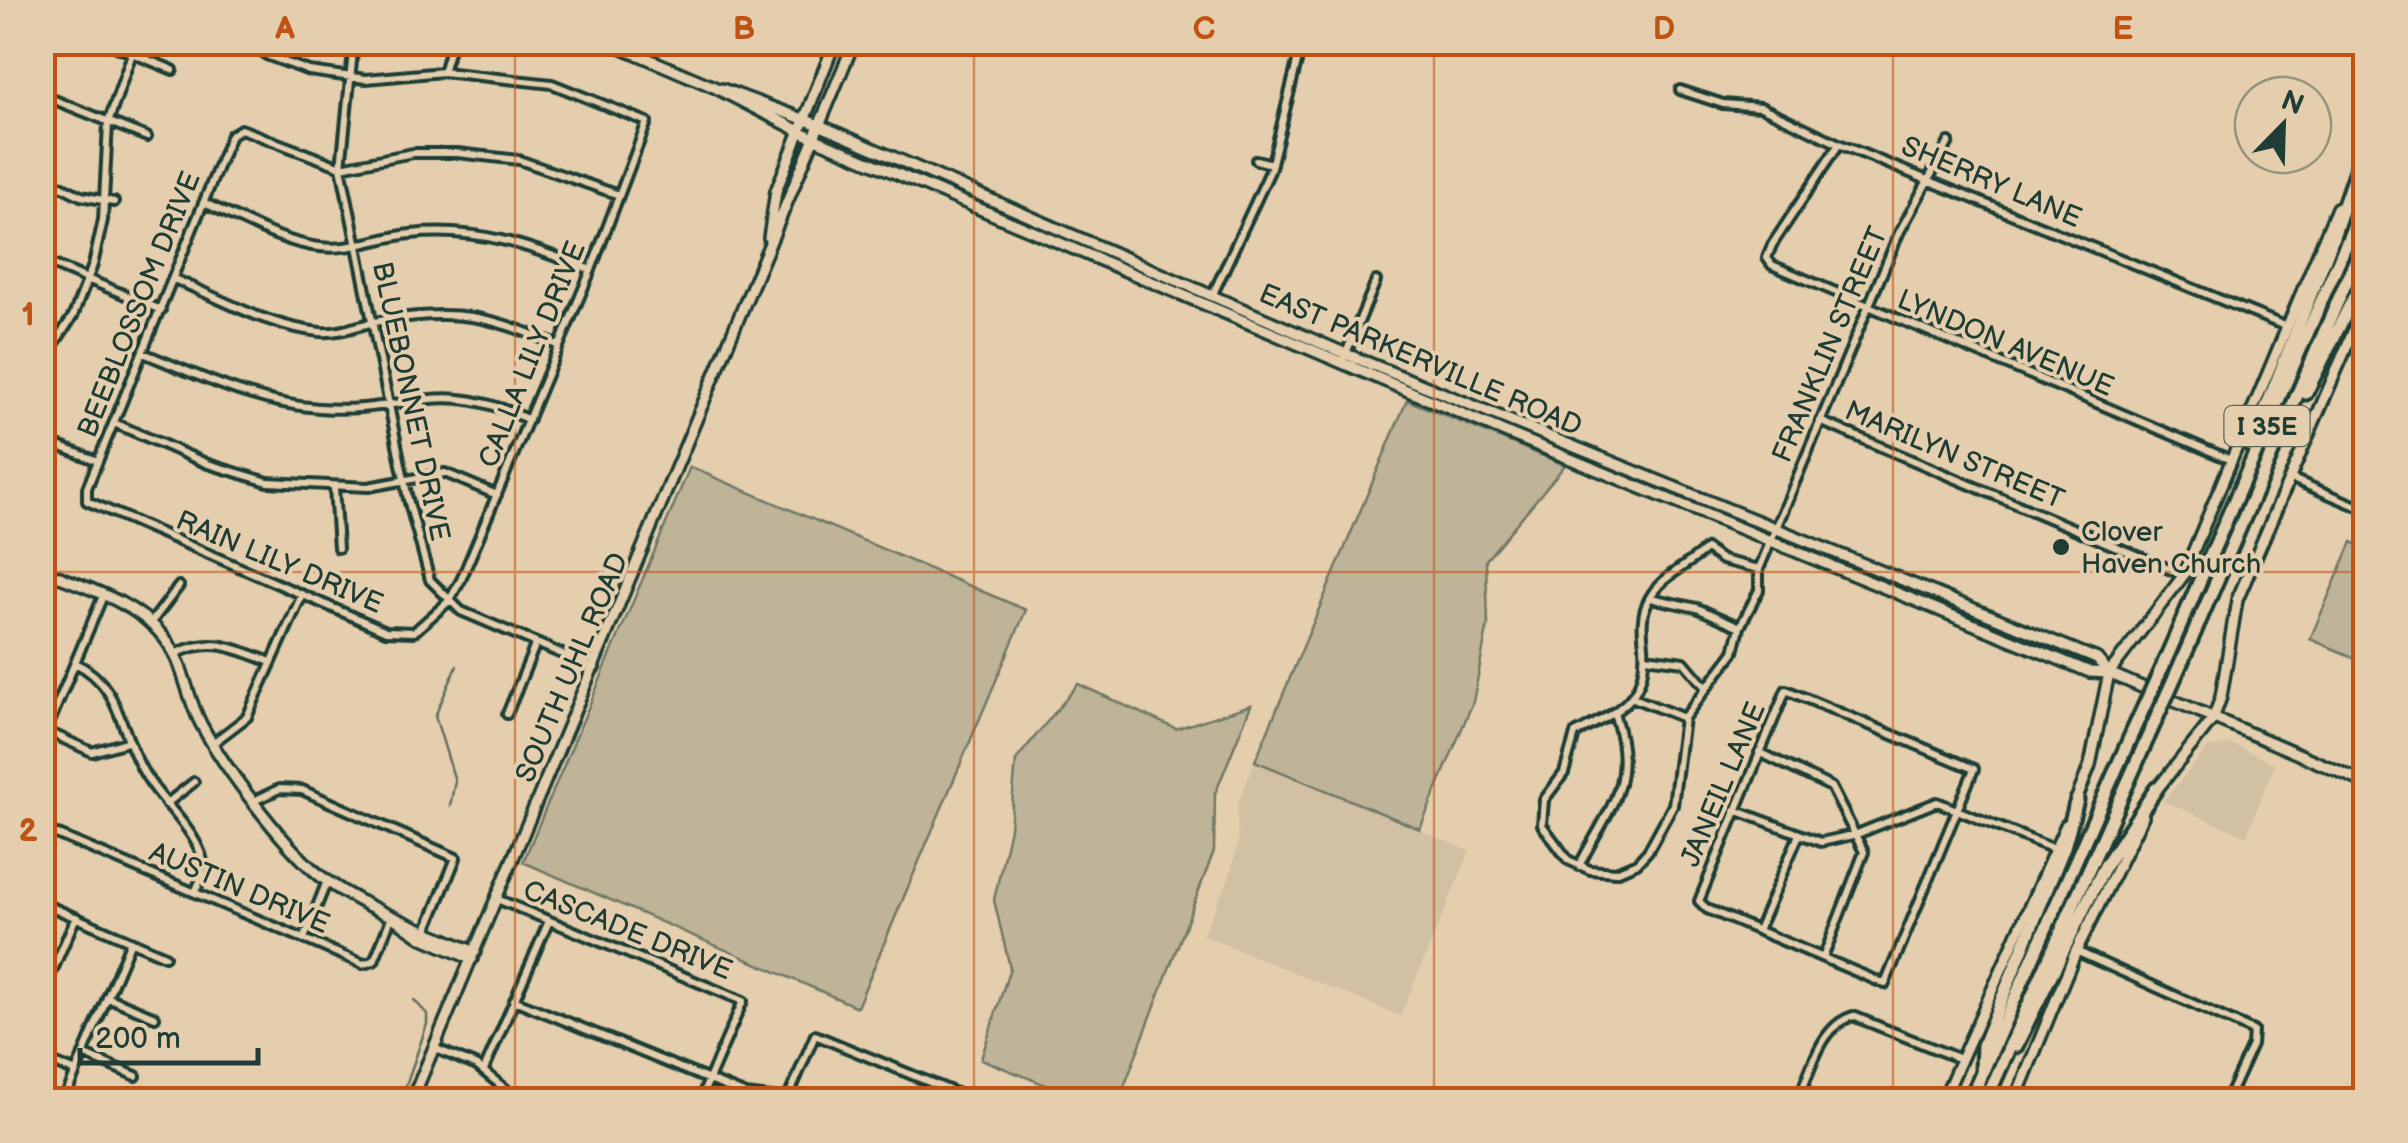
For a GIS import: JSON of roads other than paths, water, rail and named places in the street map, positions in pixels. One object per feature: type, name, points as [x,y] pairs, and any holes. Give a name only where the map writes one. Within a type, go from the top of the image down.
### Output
[{"type":"highway","points":[[2223,530],[2237,480],[2328,251],[2366,140]]},
{"type":"highway","name":"I 35E","points":[[1970,1100],[2366,198]]},
{"type":"highway","name":"I 35E","points":[[1988,1094],[2278,445],[2366,236]]},
{"type":"highway","points":[[2278,445],[2366,273]]},
{"type":"highway","points":[[1988,1094],[2105,866],[2156,789]]},
{"type":"highway","points":[[1982,1071],[1982,1045],[2064,847],[2077,800]]},
{"type":"main road","name":"EAST PARKERVILLE ROAD","points":[[609,42],[714,87],[814,138],[1025,221],[1483,423],[2062,661],[2090,672],[2109,672]]},
{"type":"main road","name":"SOUTH UHL ROAD","points":[[768,250],[776,192],[835,42]]},
{"type":"main road","name":"SOUTH UHL ROAD","points":[[412,1100],[596,669],[854,42]]},
{"type":"main road","name":"EAST PARKERVILLE ROAD","points":[[714,87],[737,91],[819,125],[1025,221]]},
{"type":"main road","points":[[1942,1100],[2077,800],[2090,765],[2109,672],[2183,576],[2366,140]]},
{"type":"main road","points":[[2015,1100],[2076,951],[2156,789],[2213,719],[2222,697],[2237,600],[2366,302]]},
{"type":"main road","name":"EAST PARKERVILLE ROAD","points":[[1344,359],[1488,412],[1912,582],[2097,659],[2109,672],[2366,783]]},
{"type":"main road","points":[[1483,423],[1488,412]]},
{"type":"main road","points":[[1798,554],[1838,563],[1846,557]]},
{"type":"main road","points":[[42,570],[134,609],[177,653],[200,722],[213,743],[289,846],[328,881],[425,934],[473,955]]},
{"type":"main road","points":[[1907,597],[1912,582]]},
{"type":"main road","points":[[2062,661],[2068,647]]},
{"type":"street","points":[[42,362],[73,316],[98,244],[105,200],[108,123],[136,42]]},
{"type":"street","name":"BLUEBONNET DRIVE","points":[[354,42],[347,77],[341,167],[404,480],[430,580],[461,611],[596,669]]},
{"type":"street","points":[[1210,300],[1272,164],[1302,42]]},
{"type":"street","points":[[107,43],[173,70]]},
{"type":"street","points":[[266,55],[309,71],[347,77],[443,72],[451,45]]},
{"type":"street","name":"CALLA LILY DRIVE","points":[[443,72],[493,74],[552,84],[647,122],[560,346],[450,601]]},
{"type":"street","name":"SHERRY LANE","points":[[1680,90],[1722,104],[1761,107],[1839,144],[2285,326]]},
{"type":"street","points":[[42,95],[147,138]]},
{"type":"street","name":"BEEBLOSSOM DRIVE","points":[[86,501],[84,494],[231,135],[241,129],[341,167]]},
{"type":"street","name":"FRANKLIN STREET","points":[[1684,718],[1734,652],[1740,627],[1760,590],[1759,568],[1899,233],[1949,142]]},
{"type":"street","name":"LYNDON AVENUE","points":[[1839,144],[1784,224],[1767,258],[1783,271],[2231,460]]},
{"type":"street","points":[[341,167],[413,154],[457,153],[519,160],[619,194]]},
{"type":"street","points":[[1256,160],[1272,164]]},
{"type":"street","points":[[48,180],[82,196],[114,202]]},
{"type":"street","points":[[204,203],[310,246],[357,246],[407,234],[477,233],[506,238],[591,270]]},
{"type":"street","points":[[42,260],[161,310]]},
{"type":"street","points":[[174,279],[293,326],[341,331],[426,313],[476,314],[560,346]]},
{"type":"street","points":[[1344,359],[1376,280]]},
{"type":"street","points":[[144,352],[264,400],[323,409],[390,404],[436,395],[464,396],[529,420]]},
{"type":"street","name":"MARILYN STREET","points":[[1820,421],[2183,576]]},
{"type":"street","points":[[114,423],[241,476],[334,488],[446,473],[497,495]]},
{"type":"street","points":[[61,447],[98,461]]},
{"type":"street","points":[[2290,478],[2366,510]]},
{"type":"street","points":[[334,488],[338,548]]},
{"type":"street","name":"RAIN LILY DRIVE","points":[[86,501],[400,635],[421,627],[450,601]]},
{"type":"street","points":[[1631,697],[1684,718],[1678,792],[1648,850],[1636,862],[1616,872],[1579,866],[1546,835],[1541,817],[1544,800],[1564,773],[1575,734],[1614,716],[1631,697],[1644,657],[1644,614],[1650,598],[1661,582],[1706,549],[1722,560],[1759,568]]},
{"type":"street","points":[[150,624],[179,586]]},
{"type":"street","points":[[213,743],[248,717],[302,595]]},
{"type":"street","points":[[42,741],[103,596]]},
{"type":"street","points":[[1650,598],[1697,608],[1740,627]]},
{"type":"street","points":[[177,653],[195,644],[222,643],[271,662]]},
{"type":"street","points":[[507,714],[536,643]]},
{"type":"street","points":[[1644,657],[1684,662],[1706,688]]},
{"type":"street","points":[[76,663],[109,688],[127,742],[202,855],[203,873],[195,892]]},
{"type":"street","name":"JANEIL LANE","points":[[1758,930],[1707,909],[1698,901],[1786,690],[1974,769],[1960,811]]},
{"type":"street","points":[[1579,866],[1618,794],[1625,768],[1626,750],[1614,716]]},
{"type":"street","points":[[45,729],[92,752],[127,742]]},
{"type":"street","points":[[1759,752],[1832,787],[1857,834],[1864,860],[1823,958]]},
{"type":"street","points":[[166,804],[194,782]]},
{"type":"street","points":[[256,800],[279,789],[302,790],[456,858],[425,934]]},
{"type":"street","points":[[1735,810],[1798,837],[1821,842],[1857,834],[1929,804],[1960,811],[2054,848]]},
{"type":"street","points":[[1798,837],[1758,930],[1885,984],[1960,811]]},
{"type":"street","name":"AUSTIN DRIVE","points":[[42,828],[369,964],[392,916]]},
{"type":"street","points":[[304,939],[328,881]]},
{"type":"street","name":"CASCADE DRIVE","points":[[497,900],[743,1001],[709,1080]]},
{"type":"street","points":[[42,903],[165,956]]},
{"type":"street","points":[[42,995],[76,917]]},
{"type":"street","points":[[484,1070],[549,920]]},
{"type":"street","points":[[64,1100],[131,941]]},
{"type":"street","points":[[2076,951],[2252,1031],[2252,1045],[2227,1100]]},
{"type":"street","points":[[107,996],[154,1017]]},
{"type":"street","points":[[514,1000],[746,1095],[787,1100],[815,1034],[972,1100]]},
{"type":"street","points":[[1798,1100],[1827,1034],[1837,1021],[1853,1016],[1960,1059]]},
{"type":"street","points":[[434,1048],[484,1070],[518,1100]]},
{"type":"street","points":[[83,1054],[136,1076]]},
{"type":"street","points":[[42,1058],[76,1072]]},
{"type":"street","points":[[700,1100],[709,1080]]},
{"type":"waterway","points":[[450,806],[455,781],[435,716],[457,666]]},
{"type":"waterway","points":[[401,1100],[427,1024],[427,1014],[414,1000]]},
{"type":"place","name":"Clover Haven Church","points":[[2061,547]]}]
